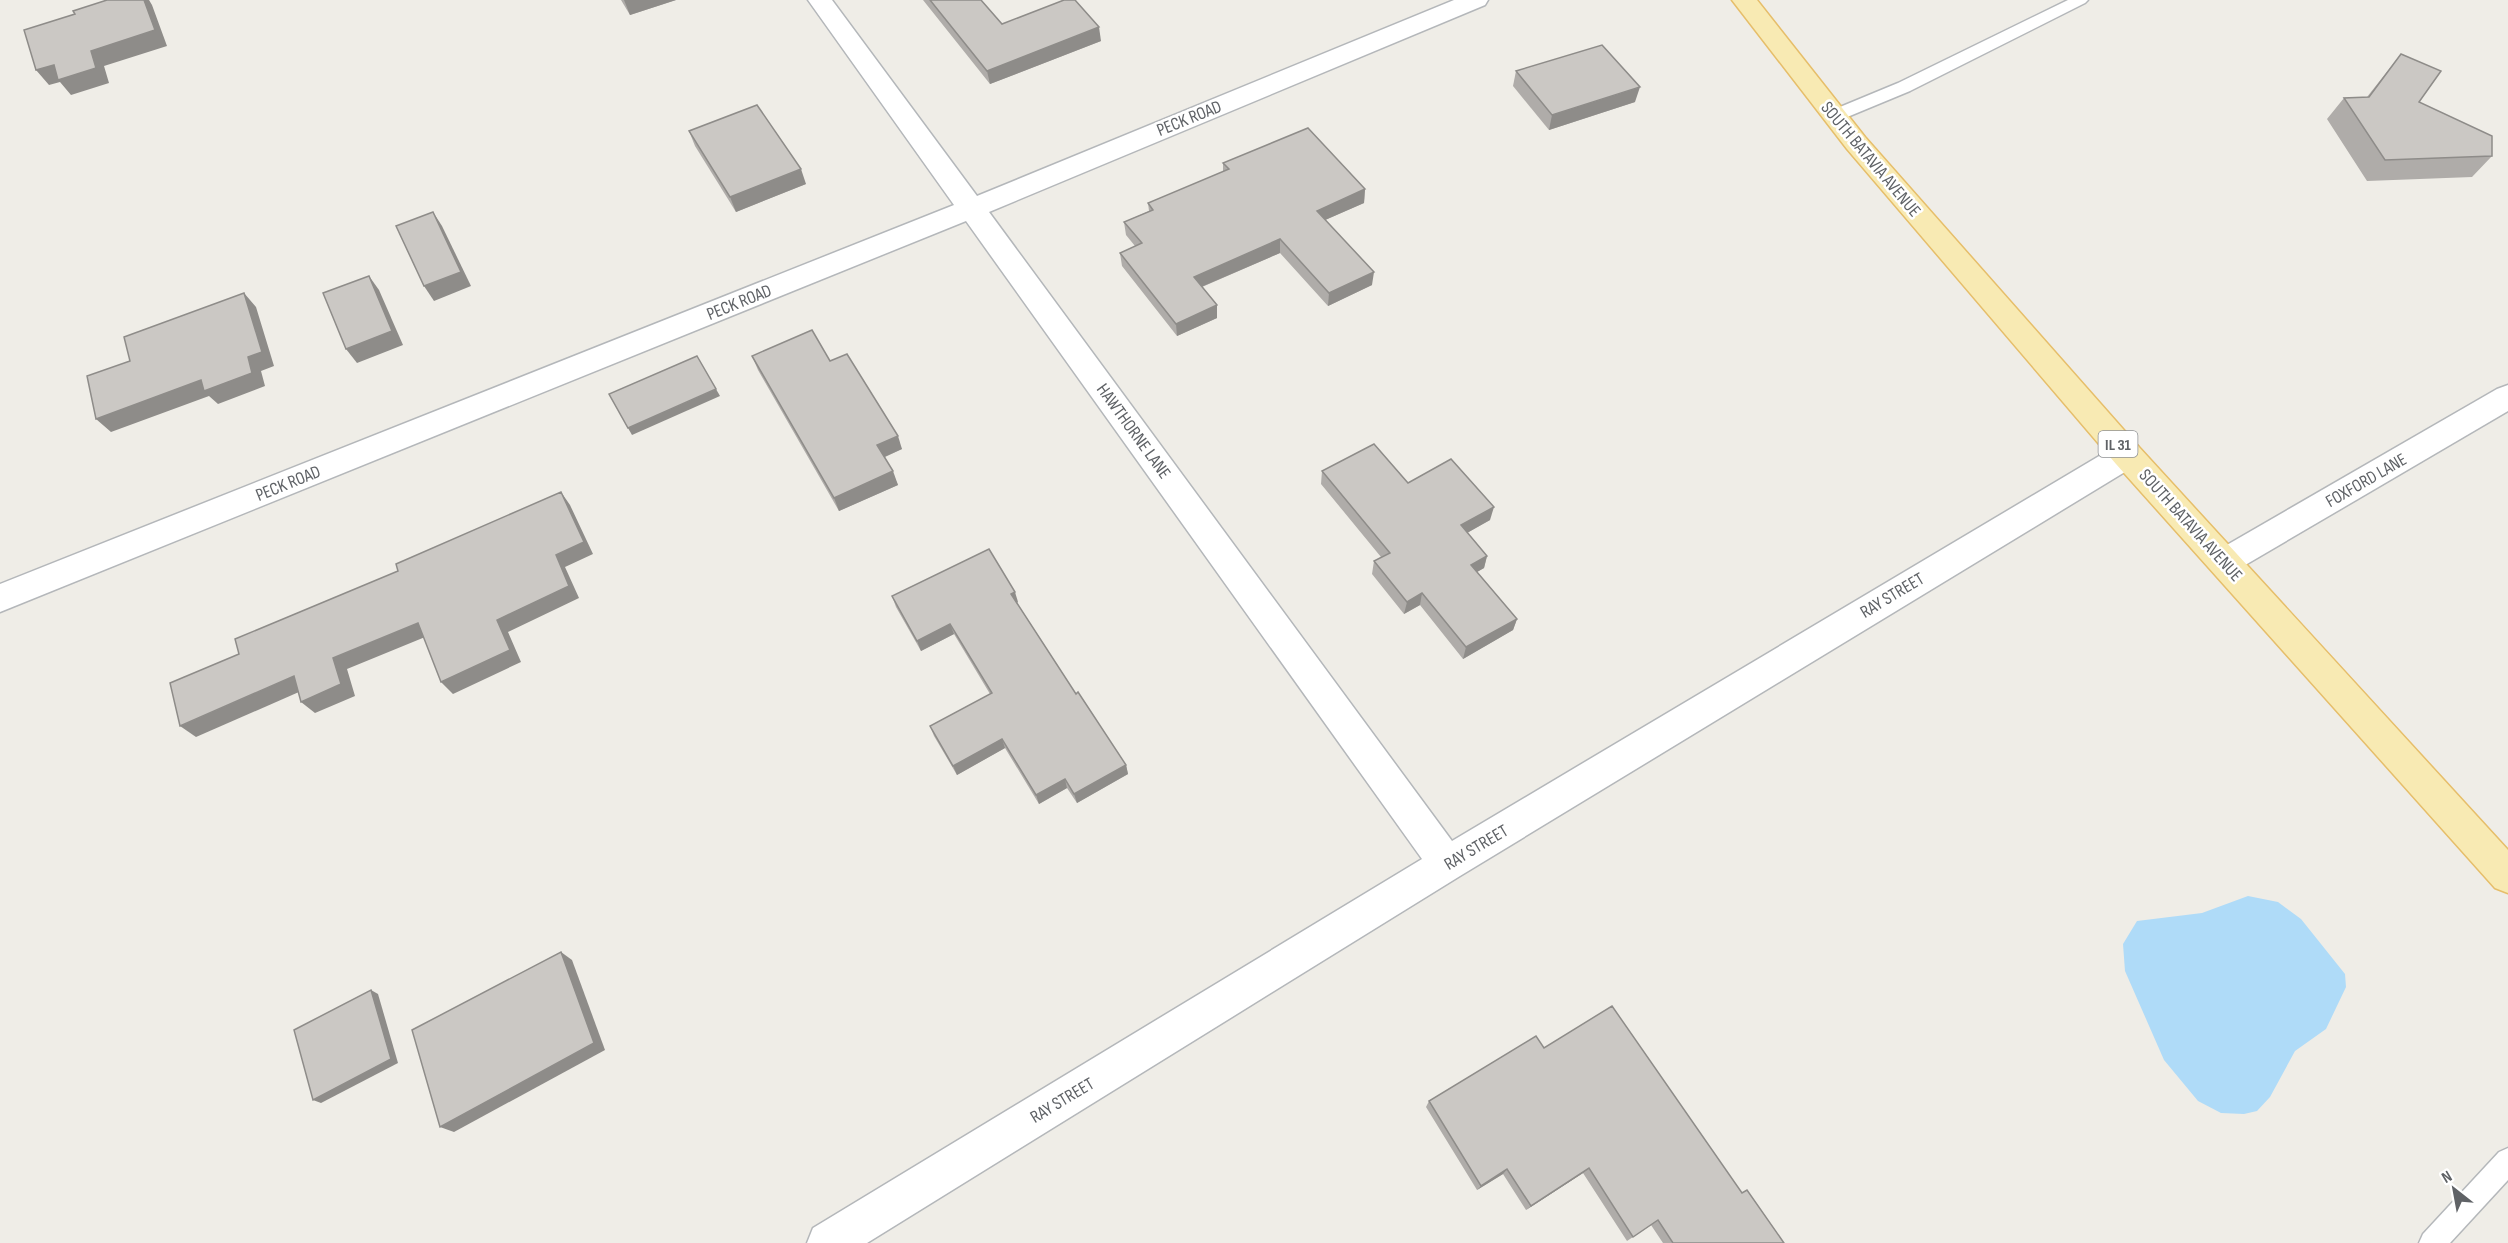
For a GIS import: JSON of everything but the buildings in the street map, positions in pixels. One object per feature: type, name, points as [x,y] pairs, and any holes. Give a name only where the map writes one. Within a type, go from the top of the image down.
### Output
[{"type":"main road","name":"SOUTH BATAVIA AVENUE","points":[[1744,0],[1834,116],[2127,455],[2508,876]]},
{"type":"street","name":"HAWTHORNE LANE","points":[[820,0],[1447,864]]},
{"type":"street","name":"PECK ROAD","points":[[0,598],[973,208],[1476,0]]},
{"type":"street","name":"FOXFORD LANE","points":[[2224,562],[2508,397]]},
{"type":"street","name":"RAY STREET","points":[[828,1243],[1447,864],[2127,455]]},
{"type":"lane","points":[[1834,116],[1905,87],[2080,0]]},
{"type":"lane","points":[[2432,1243],[2508,1161]]},
{"type":"water","points":[[2248,896],[2278,902],[2301,919],[2345,974],[2346,987],[2326,1029],[2295,1051],[2270,1097],[2257,1111],[2244,1114],[2221,1113],[2198,1101],[2164,1060],[2125,971],[2123,944],[2137,921],[2202,913]]}]
